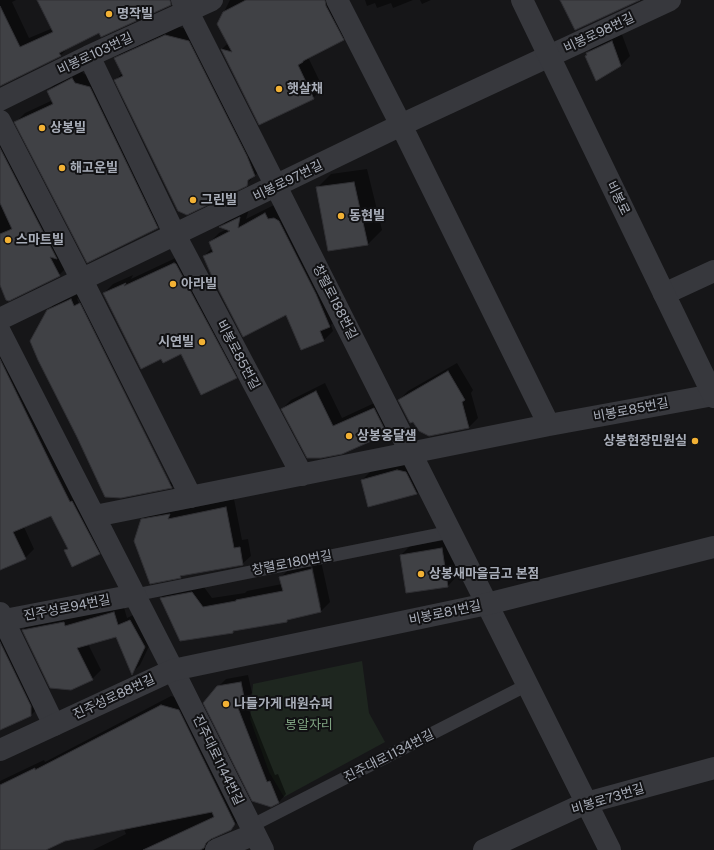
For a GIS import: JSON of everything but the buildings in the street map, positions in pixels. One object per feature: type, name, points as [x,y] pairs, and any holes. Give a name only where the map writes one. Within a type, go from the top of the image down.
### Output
[{"type":"street","name":"비봉로103번길","points":[[0,100],[185,6],[212,0]]},
{"type":"street","points":[[337,0],[401,125],[549,425]]},
{"type":"street","name":"비봉로","points":[[522,0],[713,396]]},
{"type":"street","name":"비봉로98번길","points":[[549,56],[670,0]]},
{"type":"street","name":"창렬로188번길","points":[[185,6],[487,604]]},
{"type":"street","points":[[89,56],[175,235]]},
{"type":"street","name":"비봉로97번길","points":[[0,319],[276,187],[401,125],[549,56]]},
{"type":"street","points":[[0,121],[191,497]]},
{"type":"street","name":"비봉로85번길","points":[[175,235],[302,475]]},
{"type":"street","points":[[664,294],[714,270]]},
{"type":"street","points":[[0,332],[173,670]]},
{"type":"street","name":"비봉로85번길","points":[[95,516],[549,425],[713,396]]},
{"type":"street","name":"비봉로81번길","points":[[173,670],[487,604],[714,547]]},
{"type":"street","name":"진주성로94번길","points":[[1,618],[135,595]]},
{"type":"street","points":[[487,604],[610,850]]},
{"type":"street","points":[[1,618],[54,725]]},
{"type":"street","name":"진주성로88번길","points":[[0,750],[173,670]]},
{"type":"street","name":"진주대로1144번길","points":[[173,670],[256,837]]},
{"type":"street","name":"비봉로73번길","points":[[484,850],[586,803],[714,768]]},
{"type":"street","points":[[216,850],[256,837]]},
{"type":"lane","name":"창렬로180번길","points":[[135,595],[450,532]]},
{"type":"lane","name":"진주대로1134번길","points":[[256,837],[527,685]]},
{"type":"green space","name":"봉알자리","points":[[362,661],[369,713],[385,742],[284,797],[269,772],[250,719],[253,684]]},
{"type":"place","name":"명작빌","points":[[109,14]]},
{"type":"place","name":"햇살채","points":[[279,89]]},
{"type":"place","name":"상봉빌","points":[[42,128]]},
{"type":"place","name":"해고운빌","points":[[62,168]]},
{"type":"place","name":"그린빌","points":[[193,200]]},
{"type":"place","name":"동현빌","points":[[341,216]]},
{"type":"place","name":"스마트빌","points":[[8,240]]},
{"type":"place","name":"아라빌","points":[[173,284]]},
{"type":"place","name":"시연빌","points":[[202,342]]},
{"type":"place","name":"상봉옹달샘","points":[[349,436]]},
{"type":"place","name":"상봉현장민원실","points":[[695,441]]},
{"type":"place","name":"상봉새마을금고 본점","points":[[421,574]]},
{"type":"place","name":"나들가게 대원슈퍼","points":[[226,704]]}]
